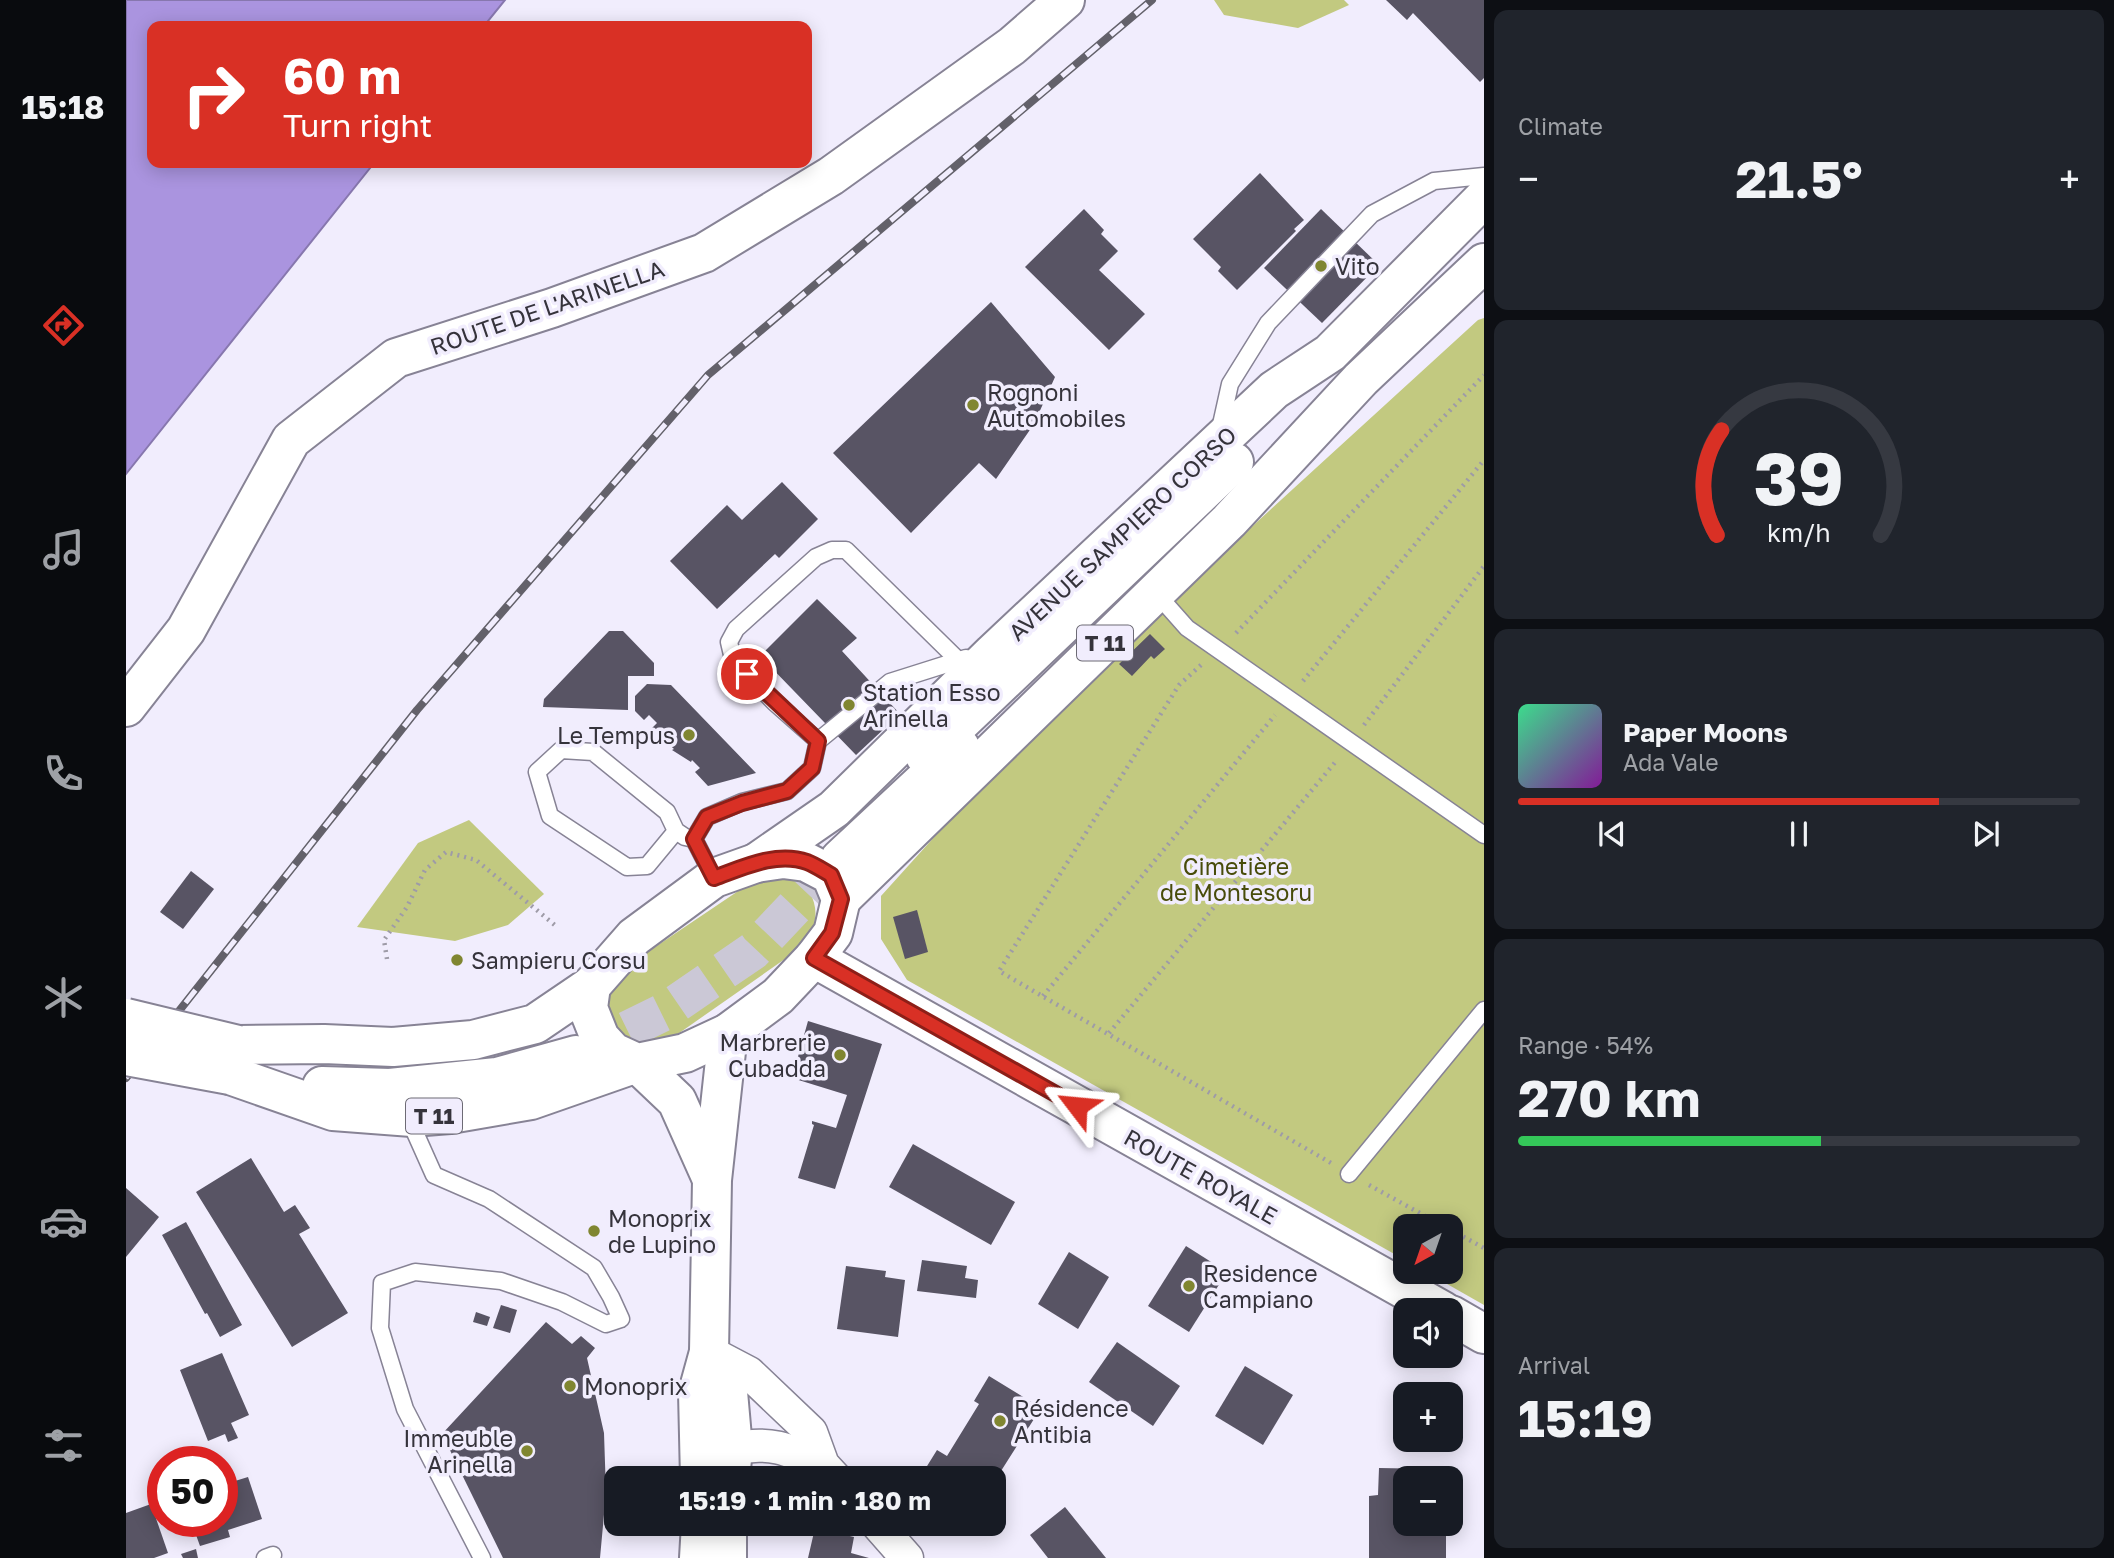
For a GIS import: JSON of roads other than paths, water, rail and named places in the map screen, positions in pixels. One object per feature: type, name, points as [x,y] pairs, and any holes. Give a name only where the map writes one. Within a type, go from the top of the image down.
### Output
[{"type":"main road","name":"ROUTE DE L'ARINELLA","points":[[126,706],[186,630],[291,440],[396,358],[552,308],[704,253],[831,176],[1012,46],[1065,0]]},
{"type":"main road","name":"AVENUE SAMPIERO CORSO","points":[[756,863],[834,809],[975,657],[1132,523],[1274,390],[1330,353],[1484,198]]},
{"type":"main road","name":"T 11","points":[[1330,353],[1287,409],[834,854],[1216,505],[1362,379],[1484,263]]},
{"type":"main road","points":[[1440,305],[1484,288]]},
{"type":"main road","name":"T 11","points":[[841,899],[1230,520],[1362,379]]},
{"type":"main road","points":[[637,1063],[685,1053],[728,1033],[778,996],[814,958],[832,933],[841,899],[831,875],[806,862],[783,859],[756,863],[714,878],[634,937],[591,986],[588,1008],[600,1038],[613,1052],[637,1063],[677,1101],[712,1180]]},
{"type":"main road","name":"ROUTE ROYALE","points":[[814,958],[1420,1298]]},
{"type":"main road","name":"T 11","points":[[126,1056],[234,1060],[324,1044],[393,1047],[473,1040],[535,1024],[591,986]]},
{"type":"main road","name":"T 11","points":[[126,1018],[234,1060],[309,1085],[390,1088],[497,1077],[571,1046]]},
{"type":"main road","points":[[700,1466],[698,1392],[709,1352],[712,1180],[728,1033]]},
{"type":"main road","name":"T 11","points":[[234,1060],[333,1111],[412,1118],[531,1100],[637,1063]]},
{"type":"main road","points":[[1463,1322],[1484,1334]]},
{"type":"main road","points":[[709,1352],[728,1392],[744,1458]]},
{"type":"main road","points":[[699,1558],[700,1536]]},
{"type":"main road","points":[[727,1536],[727,1558]]},
{"type":"street","points":[[709,1352],[749,1373],[811,1432],[826,1466]]},
{"type":"street","points":[[744,1458],[785,1408]]},
{"type":"street","points":[[744,1458],[784,1447],[818,1466]]},
{"type":"street","points":[[888,1536],[907,1558]]},
{"type":"lane","points":[[1217,443],[1230,384],[1268,323],[1372,214],[1434,181],[1484,176]]},
{"type":"lane","points":[[1132,523],[1188,508]]},
{"type":"lane","points":[[818,741],[775,703],[733,659],[729,642],[736,629],[816,557],[832,550],[846,550],[975,657]]},
{"type":"lane","points":[[1156,593],[1187,628],[1484,835]]},
{"type":"lane","points":[[694,839],[707,817],[742,803],[787,791],[812,768],[818,741],[890,682],[975,657]]},
{"type":"lane","points":[[676,831],[647,866],[627,867],[550,816],[537,772],[561,750],[593,752],[667,812],[676,831],[694,839]]},
{"type":"lane","points":[[694,839],[714,878]]},
{"type":"lane","points":[[1349,1174],[1484,1010]]},
{"type":"lane","points":[[412,1118],[413,1128],[434,1175],[489,1199],[594,1268],[621,1319],[606,1324],[562,1302],[501,1281],[415,1272],[382,1283],[380,1328],[405,1409],[482,1558]]},
{"type":"tunnel","points":[[576,1055],[664,1012],[753,951],[840,859]]},
{"type":"railway","points":[[126,1078],[417,710],[708,375],[1152,0]]},
{"type":"place","name":"Vito","points":[[1321,266]]},
{"type":"place","name":"Rognoni Automobiles","points":[[973,405]]},
{"type":"place","name":"Station Esso Arinella","points":[[849,705]]},
{"type":"place","name":"Le Tempus","points":[[689,735]]},
{"type":"place","name":"Sampieru Corsu","points":[[457,960]]},
{"type":"place","name":"Marbrerie Cubadda","points":[[840,1055]]},
{"type":"place","name":"Monoprix de Lupino","points":[[594,1231]]},
{"type":"place","name":"Residence Campiano","points":[[1189,1286]]},
{"type":"place","name":"Monoprix","points":[[570,1386]]},
{"type":"place","name":"Résidence Antibia","points":[[1000,1421]]},
{"type":"place","name":"Immeuble Arinella","points":[[527,1451]]},
{"type":"park label","name":"Cimetière de Montesoru","points":[[1236,879]]}]
